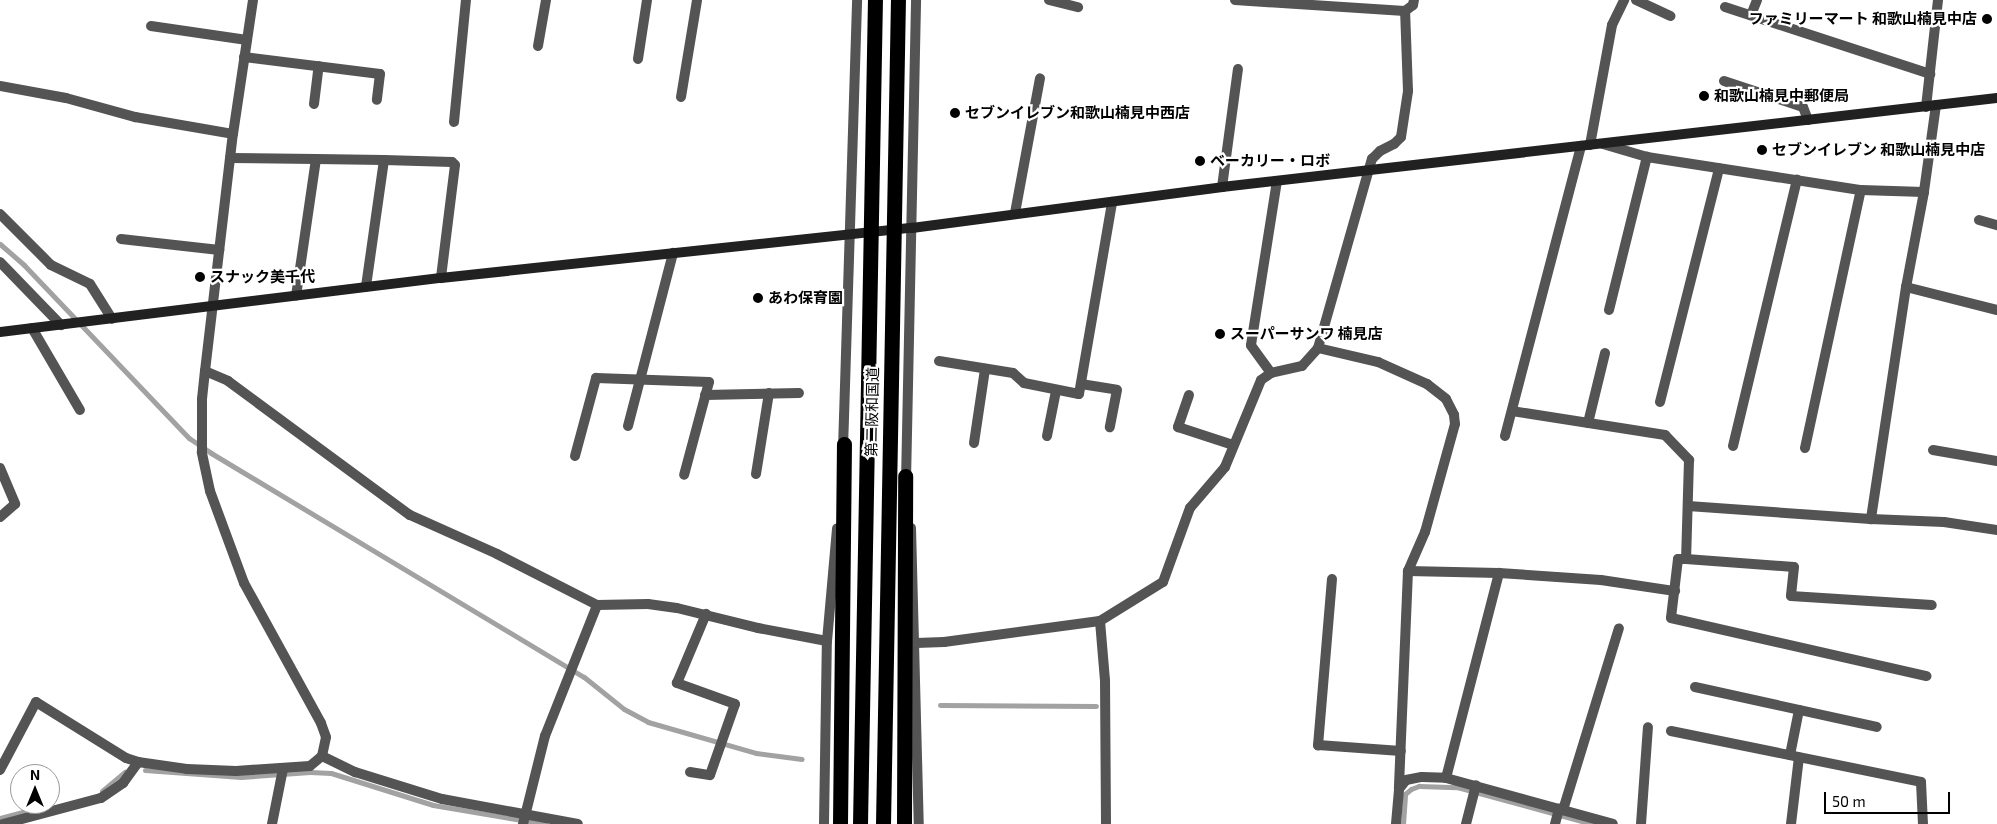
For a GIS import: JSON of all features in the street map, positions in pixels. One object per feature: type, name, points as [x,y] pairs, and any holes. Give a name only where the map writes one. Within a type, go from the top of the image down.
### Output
[{"type":"highway","name":"第二阪和国道","points":[[860,824],[874,0]]},
{"type":"highway","name":"第二阪和国道","points":[[883,824],[898,0]]},
{"type":"highway","points":[[840,824],[844,444]]},
{"type":"highway","points":[[904,824],[905,476]]},
{"type":"street","points":[[0,770],[36,702],[126,758],[138,762],[187,769],[282,773],[310,766],[322,756],[326,737],[321,723],[244,583],[210,491],[202,452],[201,438],[205,371],[212,307],[233,134],[253,0]]},
{"type":"street","points":[[454,122],[466,0]]},
{"type":"street","points":[[538,46],[546,0]]},
{"type":"street","points":[[638,58],[647,0]]},
{"type":"street","points":[[680,97],[697,0]]},
{"type":"street","points":[[824,824],[827,641],[844,444],[857,0]]},
{"type":"street","points":[[916,0],[905,476],[913,548],[919,824]]},
{"type":"street","points":[[1049,0],[1078,7]]},
{"type":"street","points":[[1235,0],[1404,11],[1413,5],[1414,0]]},
{"type":"street","points":[[1505,436],[1586,146],[1612,25],[1624,0]]},
{"type":"street","points":[[1636,0],[1672,16]]},
{"type":"street","points":[[1751,15],[1756,0]]},
{"type":"street","points":[[1871,519],[1906,288],[1924,192],[1931,106],[1930,74],[1938,0]]},
{"type":"street","points":[[1725,7],[1930,74]]},
{"type":"street","points":[[916,643],[944,642],[1100,621],[1163,582],[1190,508],[1225,467],[1260,380],[1271,373],[1302,366],[1318,348],[1372,159],[1401,137],[1408,92],[1404,11]]},
{"type":"street","points":[[151,26],[247,40]]},
{"type":"street","points":[[244,57],[380,74],[377,100]]},
{"type":"street","points":[[314,104],[319,66]]},
{"type":"street","points":[[1222,187],[1238,69]]},
{"type":"street","points":[[1015,213],[1040,78]]},
{"type":"street","points":[[1724,81],[1804,106],[1808,120]]},
{"type":"street","points":[[0,86],[66,98],[135,117],[233,134]]},
{"type":"street","points":[[0,332],[441,278],[912,228],[1222,187],[1997,98]]},
{"type":"street","points":[[1603,144],[1647,157],[1861,190],[1924,192]]},
{"type":"street","points":[[1609,310],[1647,157]]},
{"type":"street","points":[[230,158],[452,162],[455,165],[441,278]]},
{"type":"street","points":[[296,296],[316,159]]},
{"type":"street","points":[[366,287],[384,160]]},
{"type":"street","points":[[1660,402],[1719,168]]},
{"type":"street","points":[[1733,446],[1797,180]]},
{"type":"street","points":[[1271,373],[1251,345],[1277,181]]},
{"type":"street","points":[[1805,448],[1861,190]]},
{"type":"street","points":[[939,361],[1014,373],[1024,383],[1078,394],[1112,202]]},
{"type":"street","points":[[0,214],[51,265],[90,284],[112,319]]},
{"type":"street","points":[[1979,220],[1997,225]]},
{"type":"street","points":[[121,239],[219,250]]},
{"type":"street","points":[[628,426],[673,253]]},
{"type":"street","points":[[0,262],[65,325]]},
{"type":"street","points":[[1906,288],[1997,310]]},
{"type":"street","points":[[32,328],[80,410]]},
{"type":"street","points":[[1318,348],[1386,366],[1427,384],[1446,399],[1455,424],[1425,532],[1408,571],[1401,751],[1396,824]]},
{"type":"street","points":[[1588,423],[1605,353]]},
{"type":"street","points":[[974,442],[985,369]]},
{"type":"street","points":[[205,371],[228,381],[410,515],[497,554],[597,604],[648,604],[706,614],[758,628],[827,641]]},
{"type":"street","points":[[575,456],[596,378],[708,382],[684,475]]},
{"type":"street","points":[[1081,384],[1117,390],[1110,427]]},
{"type":"street","points":[[1047,436],[1056,391]]},
{"type":"street","points":[[756,474],[768,393]]},
{"type":"street","points":[[705,395],[799,393]]},
{"type":"street","points":[[1189,395],[1178,427],[1233,445]]},
{"type":"street","points":[[1512,411],[1665,435],[1689,460],[1686,559]]},
{"type":"street","points":[[1933,450],[1997,461]]},
{"type":"street","points":[[0,468],[15,504],[0,517]]},
{"type":"street","points":[[1688,506],[1871,519],[1944,522],[1997,530]]},
{"type":"street","points":[[1926,676],[1672,618],[1678,559],[1794,567],[1791,596],[1932,605]]},
{"type":"street","points":[[1408,571],[1500,573],[1601,580],[1675,590]]},
{"type":"street","points":[[1446,778],[1500,573]]},
{"type":"street","points":[[1332,579],[1318,745],[1401,751]]},
{"type":"street","points":[[525,819],[545,736],[597,604]]},
{"type":"street","points":[[690,772],[710,775],[735,704],[677,683],[706,614]]},
{"type":"street","points":[[1100,621],[1105,680],[1106,824]]},
{"type":"street","points":[[1558,815],[1619,628]]},
{"type":"street","points":[[1695,687],[1877,727]]},
{"type":"street","points":[[1791,824],[1794,756],[1799,710]]},
{"type":"street","points":[[1641,824],[1648,728]]},
{"type":"street","points":[[1671,730],[1921,782],[1923,824]]},
{"type":"street","points":[[322,756],[355,772],[442,799],[525,819],[578,824]]},
{"type":"street","points":[[3,824],[101,798],[124,783],[138,762]]},
{"type":"street","points":[[272,824],[282,773]]},
{"type":"street","points":[[1399,789],[1406,780],[1422,777],[1446,778],[1474,790],[1558,815],[1612,824]]},
{"type":"street","points":[[1466,824],[1474,790]]},
{"type":"waterway","points":[[0,244],[24,265],[189,438],[211,453],[584,677],[624,709],[648,722],[756,753],[802,759]]},
{"type":"waterway","points":[[940,705],[1096,706]]},
{"type":"waterway","points":[[145,770],[241,777],[310,772],[331,773],[433,805],[545,824]]},
{"type":"waterway","points":[[102,791],[125,772]]},
{"type":"waterway","points":[[1403,824],[1405,794],[1419,786],[1457,787],[1592,824]]},
{"type":"waterway","points":[[0,818],[15,814]]},
{"type":"place","name":"ファミリーマート 和歌山楠見中店","points":[[1987,19]]},
{"type":"place","name":"和歌山楠見中郵便局","points":[[1704,96]]},
{"type":"place","name":"セブンイレブン和歌山楠見中西店","points":[[955,113]]},
{"type":"place","name":"セブンイレブン 和歌山楠見中店","points":[[1762,150]]},
{"type":"place","name":"ベーカリー・ロボ","points":[[1200,161]]},
{"type":"place","name":"スナック美千代","points":[[200,277]]},
{"type":"place","name":"あわ保育園","points":[[758,298]]},
{"type":"place","name":"スーパーサンワ 楠見店","points":[[1220,334]]}]
